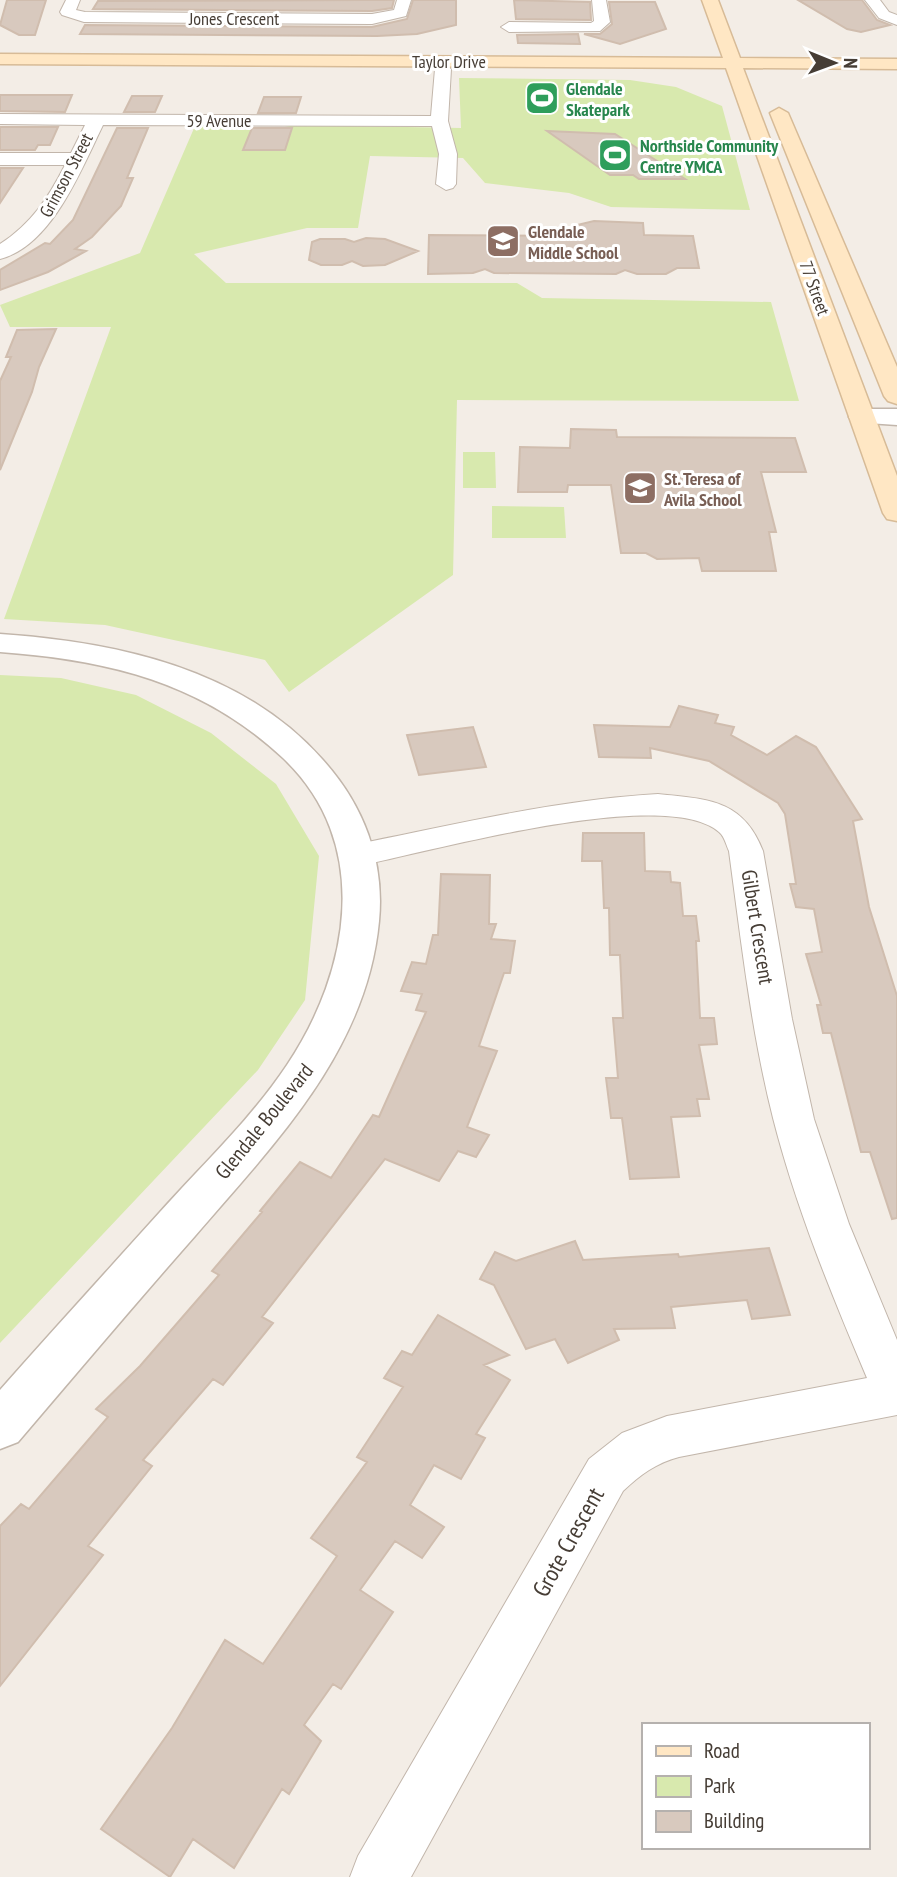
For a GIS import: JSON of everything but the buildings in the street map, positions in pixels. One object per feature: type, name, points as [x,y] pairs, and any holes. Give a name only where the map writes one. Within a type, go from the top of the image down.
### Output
[{"type":"main road","name":"77 Street","points":[[710,0],[897,513]]},
{"type":"main road","points":[[643,62],[698,55],[712,40],[716,18]]},
{"type":"main road","name":"Taylor Drive","points":[[0,59],[643,62],[736,67]]},
{"type":"main road","name":"Taylor Drive","points":[[761,60],[858,72],[896,67]]},
{"type":"main road","name":"Taylor Drive","points":[[0,67],[587,70],[736,67],[761,60],[896,67]]},
{"type":"main road","points":[[587,70],[717,82],[739,94],[751,108]]},
{"type":"main road","points":[[800,80],[858,72]]},
{"type":"main road","name":"77 Street","points":[[781,97],[782,120],[897,396]]},
{"type":"street","name":"Jones Crescent","points":[[73,0],[67,12],[84,17],[359,19],[395,16],[403,10],[404,0]]},
{"type":"street","points":[[509,27],[595,28],[602,22],[599,0]]},
{"type":"street","points":[[872,0],[884,15],[897,20]]},
{"type":"street","points":[[443,69],[439,121],[448,154],[446,184]]},
{"type":"street","name":"59 Avenue","points":[[0,118],[439,121]]},
{"type":"street","name":"Grimson Street","points":[[0,253],[24,238],[43,220],[97,119]]},
{"type":"street","points":[[0,159],[76,159]]},
{"type":"street","points":[[865,425],[897,417]]},
{"type":"street","points":[[865,425],[897,433]]},
{"type":"street","name":"Glendale Boulevard","points":[[0,643],[68,648],[143,665],[184,679],[231,701],[285,738],[333,795],[358,855],[363,887],[355,964],[345,1000],[331,1031],[313,1059],[283,1103],[0,1426]]},
{"type":"street","name":"Gilbert Crescent","points":[[358,855],[555,815],[630,806],[694,807],[731,823],[746,851],[780,1060],[794,1119],[815,1190],[846,1277],[897,1394]]},
{"type":"street","name":"Grote Crescent","points":[[379,1877],[606,1475],[624,1457],[648,1443],[679,1435],[897,1394]]},
{"type":"green space","points":[[459,78],[630,80],[676,87],[722,106],[750,210],[611,207],[569,193],[485,183],[463,158],[370,156],[358,228],[307,228],[194,254],[226,283],[517,283],[542,298],[771,302],[799,401],[457,400],[453,575],[289,692],[265,660],[105,625],[4,619],[111,327],[10,327],[0,305],[140,253],[195,126],[262,131],[296,125],[461,128]]},
{"type":"green space","points":[[463,452],[495,452],[496,488],[463,488]]},
{"type":"green space","points":[[492,506],[564,507],[566,538],[492,538]]},
{"type":"green space","points":[[0,675],[61,678],[136,695],[211,733],[276,784],[319,856],[305,1000],[258,1070],[0,1343]]},
{"type":"place","name":"Glendale Skatepark","points":[[542,98]]},
{"type":"place","name":"Northside Community Centre YMCA","points":[[615,155]]},
{"type":"place","name":"Glendale Middle School","points":[[503,241]]},
{"type":"place","name":"St. Teresa of Avila School","points":[[640,488]]}]
